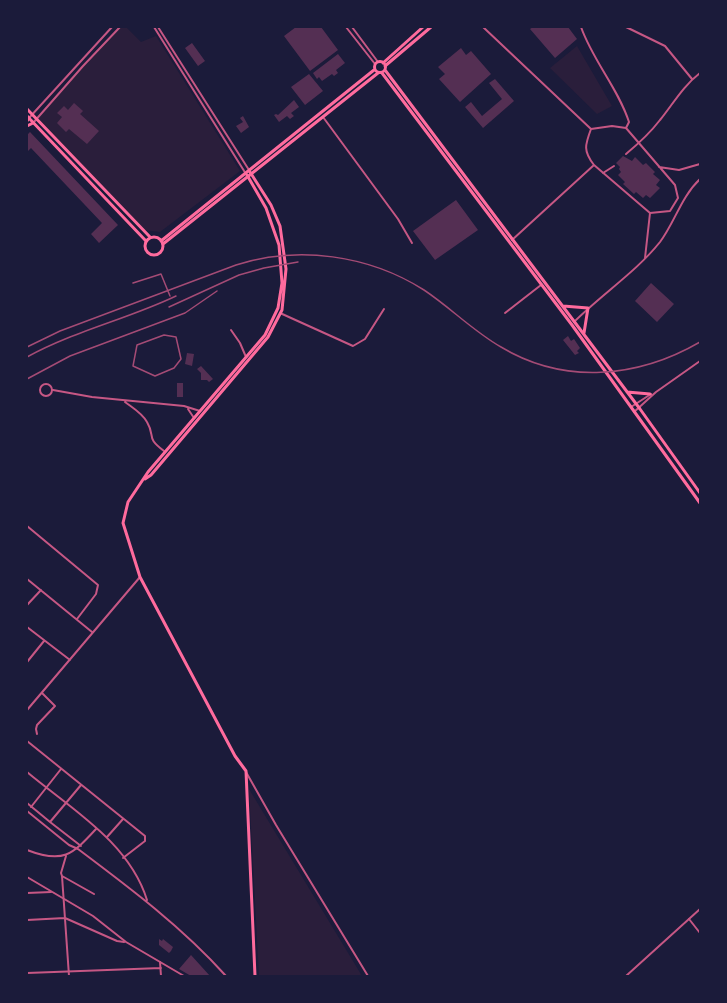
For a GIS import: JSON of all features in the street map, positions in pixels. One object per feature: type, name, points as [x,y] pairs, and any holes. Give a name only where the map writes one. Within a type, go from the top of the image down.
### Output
[{"type":"main road","points":[[162,242],[156,237],[150,237],[146,241],[145,250],[152,255],[160,253],[162,242],[323,117],[423,27]]},
{"type":"main road","points":[[201,413],[265,335],[278,308],[282,283],[279,245],[266,208],[247,176],[249,170],[431,27]]},
{"type":"main road","points":[[380,68],[563,306],[602,363]]},
{"type":"main road","points":[[27,109],[150,237]]},
{"type":"main road","points":[[28,118],[146,241]]},
{"type":"main road","points":[[27,126],[33,123]]},
{"type":"main road","points":[[249,170],[280,226],[286,269],[280,313],[268,337],[148,472],[128,502],[123,523],[140,577],[235,756],[246,771],[255,976]]},
{"type":"main road","points":[[511,241],[541,285],[573,323],[616,382],[630,408],[700,502]]},
{"type":"main road","points":[[563,306],[588,308],[584,334]]},
{"type":"main road","points":[[616,382],[640,408],[700,493]]},
{"type":"main road","points":[[626,392],[650,394]]},
{"type":"main road","points":[[145,479],[151,475],[195,419]]},
{"type":"street","points":[[28,118],[112,27]]},
{"type":"street","points":[[33,123],[82,66],[120,27]]},
{"type":"street","points":[[156,27],[247,176]]},
{"type":"street","points":[[346,27],[380,68]]},
{"type":"street","points":[[352,27],[380,68]]},
{"type":"street","points":[[483,27],[591,129]]},
{"type":"street","points":[[581,27],[600,68],[622,101],[629,122],[626,128]]},
{"type":"street","points":[[626,27],[665,46],[692,79]]},
{"type":"street","points":[[626,154],[639,143],[692,79],[700,73]]},
{"type":"street","points":[[196,92],[249,170]]},
{"type":"street","points":[[323,117],[398,219],[412,243]]},
{"type":"street","points":[[612,126],[626,128],[675,185],[678,195],[675,204],[668,212],[650,213],[594,165],[587,156],[586,142],[591,129],[612,126]]},
{"type":"street","points":[[659,167],[679,170],[700,164]]},
{"type":"street","points":[[511,241],[594,165]]},
{"type":"street","points":[[603,173],[614,166]]},
{"type":"street","points":[[573,323],[645,259],[667,231],[690,189],[700,179]]},
{"type":"street","points":[[675,204],[680,207]]},
{"type":"street","points":[[645,259],[650,213]]},
{"type":"street","points":[[505,314],[541,285]]},
{"type":"street","points":[[280,313],[353,346],[365,339],[384,309]]},
{"type":"street","points":[[231,330],[246,357]]},
{"type":"street","points":[[634,413],[656,392],[700,361]]},
{"type":"street","points":[[53,390],[51,394],[45,396],[40,392],[40,388],[48,384],[53,390],[184,406],[201,413]]},
{"type":"street","points":[[630,408],[656,392]]},
{"type":"street","points":[[122,400],[142,415],[149,425],[151,439],[165,452]]},
{"type":"street","points":[[188,409],[195,419]]},
{"type":"street","points":[[27,526],[98,585],[96,594],[77,619]]},
{"type":"street","points":[[27,710],[140,577]]},
{"type":"street","points":[[27,579],[92,632]]},
{"type":"street","points":[[27,605],[41,590]]},
{"type":"street","points":[[27,627],[70,660]]},
{"type":"street","points":[[27,662],[44,640]]},
{"type":"street","points":[[37,734],[37,725],[55,706],[42,693]]},
{"type":"street","points":[[27,741],[145,836],[146,839],[123,858]]},
{"type":"street","points":[[32,807],[62,769]]},
{"type":"street","points":[[246,771],[276,825],[368,976]]},
{"type":"street","points":[[27,772],[107,837],[143,889],[147,900]]},
{"type":"street","points":[[50,822],[81,785]]},
{"type":"street","points":[[27,803],[81,846]]},
{"type":"street","points":[[27,811],[69,845],[78,849],[147,900],[212,960],[226,976]]},
{"type":"street","points":[[107,837],[124,819]]},
{"type":"street","points":[[27,850],[54,856],[66,856],[78,849],[96,828]]},
{"type":"street","points":[[66,856],[62,876],[69,976]]},
{"type":"street","points":[[62,876],[94,894]]},
{"type":"street","points":[[27,877],[93,916],[126,942],[184,976]]},
{"type":"street","points":[[27,893],[54,892]]},
{"type":"street","points":[[626,976],[700,909]]},
{"type":"street","points":[[27,920],[65,918],[117,941],[126,942]]},
{"type":"street","points":[[689,919],[700,933]]},
{"type":"street","points":[[160,962],[161,976]]},
{"type":"street","points":[[27,974],[161,968]]},
{"type":"shaded area","points":[[119,27],[126,27],[141,42],[156,36],[240,171],[160,232],[144,230],[36,119]]},
{"type":"shaded area","points":[[577,46],[612,106],[597,114],[550,68]]},
{"type":"shaded area","points":[[249,789],[362,976],[259,976]]},
{"type":"building","points":[[296,27],[321,27],[338,50],[310,71],[284,36]]},
{"type":"building","points":[[533,27],[568,27],[577,39],[555,58],[530,29]]},
{"type":"building","points":[[192,43],[205,61],[198,66],[185,48]]},
{"type":"building","points":[[461,48],[466,55],[471,51],[491,74],[460,102],[439,79],[445,74],[438,67]]},
{"type":"building","points":[[338,54],[345,63],[336,70],[338,73],[322,81],[319,77],[317,79],[313,73]]},
{"type":"building","points":[[309,74],[323,91],[305,105],[291,87]]},
{"type":"building","points":[[495,79],[514,101],[483,128],[465,107],[471,102],[482,116],[502,99],[489,83]]},
{"type":"building","points":[[294,100],[299,107],[291,113],[294,116],[290,119],[287,116],[279,122],[274,115],[278,115]]},
{"type":"building","points":[[74,103],[83,111],[80,114],[99,131],[87,144],[69,129],[66,132],[57,123],[62,117],[57,113],[64,106],[68,110]]},
{"type":"building","points":[[243,116],[249,127],[241,133],[236,126],[243,122],[240,118]]},
{"type":"building","points":[[30,132],[118,225],[99,243],[91,234],[102,223],[31,148],[27,152],[27,135]]},
{"type":"building","points":[[623,156],[632,161],[635,157],[655,172],[653,174],[660,180],[656,185],[660,188],[650,198],[646,195],[643,198],[636,192],[634,194],[623,184],[625,182],[618,175],[621,172],[620,167],[616,163]]},
{"type":"building","points":[[456,200],[478,230],[435,260],[413,231]]},
{"type":"building","points":[[651,283],[674,304],[657,322],[635,301]]},
{"type":"building","points":[[568,336],[571,341],[574,339],[580,348],[577,351],[579,353],[575,355],[563,340]]},
{"type":"building","points":[[187,353],[194,354],[192,366],[185,364]]},
{"type":"building","points":[[201,366],[213,379],[209,382],[201,380],[201,373],[197,369]]},
{"type":"building","points":[[177,383],[183,383],[183,397],[177,397]]},
{"type":"building","points":[[159,939],[162,941],[163,939],[173,947],[169,953],[159,945]]},
{"type":"building","points":[[191,955],[210,976],[191,976],[179,969]]},
{"type":"railway","points":[[27,347],[60,331],[236,265],[260,259],[308,255],[357,261],[403,278],[424,290],[501,347],[525,359],[550,367],[575,372],[626,369],[652,363],[700,342]]},
{"type":"railway","points":[[169,307],[239,275],[298,262]]},
{"type":"railway","points":[[133,283],[161,274],[170,296]]},
{"type":"railway","points":[[27,379],[70,356],[185,313],[217,291]]},
{"type":"railway","points":[[27,357],[63,340],[176,296]]},
{"type":"railway","points":[[164,335],[176,337],[181,359],[174,368],[155,376],[133,366],[137,345],[164,335]]}]
